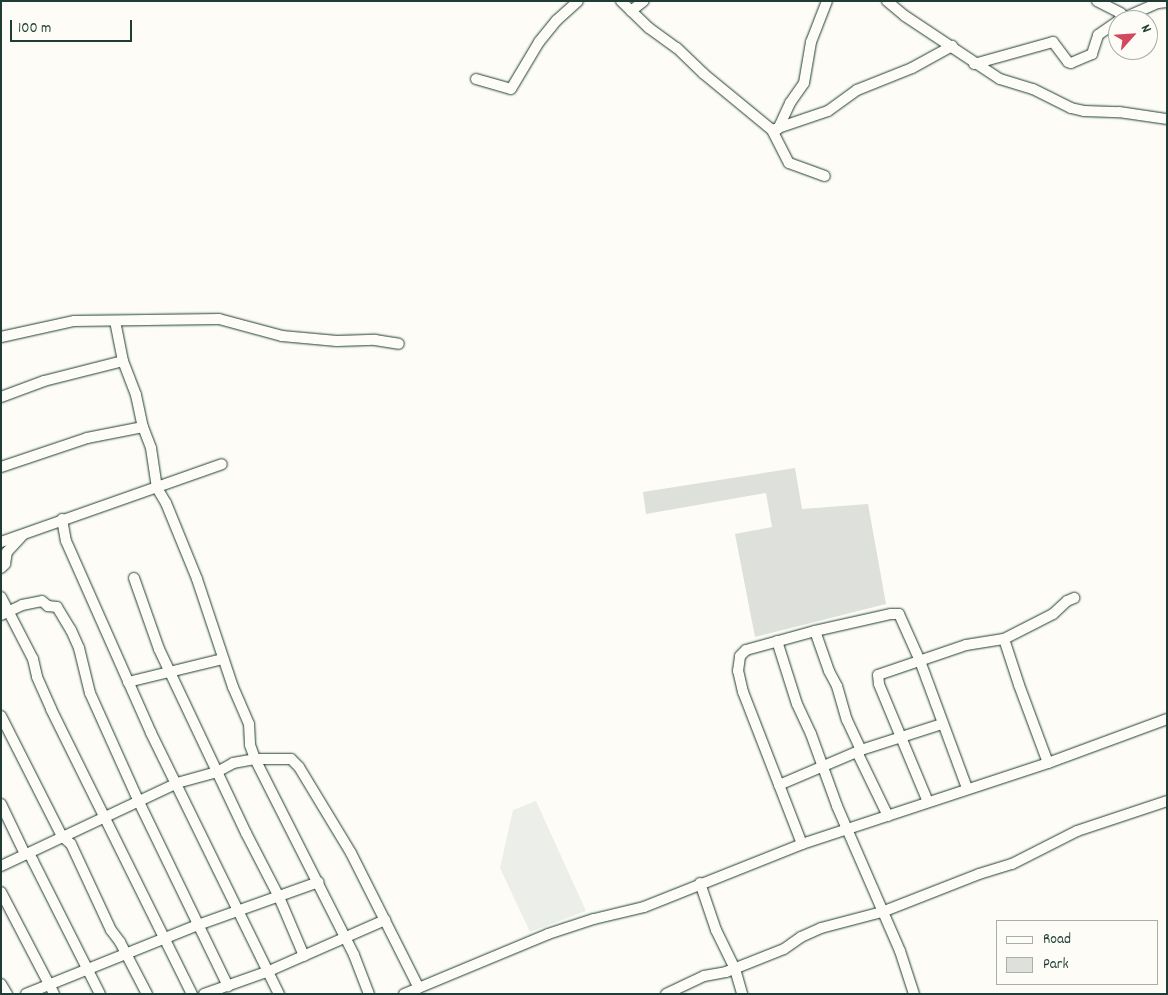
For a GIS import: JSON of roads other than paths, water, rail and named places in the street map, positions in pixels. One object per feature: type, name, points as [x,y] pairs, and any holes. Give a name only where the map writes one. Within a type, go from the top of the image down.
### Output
[{"type":"street","points":[[476,79],[507,90],[511,89],[539,42],[556,20],[578,1]]},
{"type":"street","points":[[621,1],[775,130],[788,163],[825,176]]},
{"type":"street","points":[[631,11],[644,1]]},
{"type":"street","points":[[775,130],[804,83],[811,42],[827,1]]},
{"type":"street","points":[[887,1],[905,16],[952,46],[974,64],[1000,79],[1033,89],[1070,108],[1084,111],[1119,112],[1167,119]]},
{"type":"street","points":[[1097,1],[1109,10]]},
{"type":"street","points":[[1140,10],[1158,3],[1167,2]]},
{"type":"street","points":[[974,64],[1053,42],[1068,62],[1071,63],[1092,54],[1098,35],[1108,27]]},
{"type":"street","points":[[775,130],[828,112],[857,90],[912,68],[952,46]]},
{"type":"street","points":[[1,337],[74,321],[219,319],[282,336],[337,341],[374,340],[399,344]]},
{"type":"street","points":[[115,321],[123,361],[136,395],[142,427],[151,448],[156,488],[166,502],[197,579],[223,659],[249,724],[250,745],[255,759],[362,971],[369,994]]},
{"type":"street","points":[[1,397],[44,381],[123,361]]},
{"type":"street","points":[[1,467],[87,438],[142,427]]},
{"type":"street","points":[[1,542],[222,464]]},
{"type":"street","points":[[62,519],[66,541],[128,682],[279,994]]},
{"type":"street","points":[[1,568],[5,564],[8,552],[26,533]]},
{"type":"street","points":[[134,578],[159,649],[279,897],[304,956]]},
{"type":"street","points":[[1,597],[5,612],[33,659],[37,677],[51,709],[192,994]]},
{"type":"street","points":[[928,802],[879,684],[878,675],[966,645],[1004,639],[1053,614],[1067,601],[1074,598]]},
{"type":"street","points":[[5,612],[42,601],[48,606],[57,607],[79,648],[90,693],[138,800],[228,986]]},
{"type":"street","points":[[802,844],[743,692],[738,671],[740,656],[746,650],[815,631],[891,614],[899,614],[920,661],[967,788]]},
{"type":"street","points":[[815,631],[829,671],[837,686],[859,751],[888,816]]},
{"type":"street","points":[[1004,639],[1048,763]]},
{"type":"street","points":[[777,641],[797,704],[811,734],[822,766],[882,912],[900,951],[914,994]]},
{"type":"street","points":[[128,682],[223,659]]},
{"type":"street","points":[[1,716],[62,836],[70,844],[111,930],[126,953],[147,994]]},
{"type":"street","points":[[404,994],[548,934],[594,919],[644,907],[700,883],[802,844],[967,788],[1048,763],[1167,718]]},
{"type":"street","points":[[779,785],[859,751],[900,736],[942,724]]},
{"type":"street","points":[[1,866],[177,783],[217,772],[233,763],[255,759],[291,759],[299,767],[351,853],[419,988]]},
{"type":"street","points":[[666,994],[704,976],[735,969],[784,950],[800,937],[822,928],[882,912],[979,874],[1012,864],[1077,831],[1167,801]]},
{"type":"street","points":[[1,804],[25,854],[30,855],[100,994]]},
{"type":"street","points":[[26,994],[52,989],[126,953],[318,882]]},
{"type":"street","points":[[700,883],[716,930],[735,969],[742,994]]},
{"type":"street","points":[[1,892],[52,989]]},
{"type":"street","points":[[204,994],[269,971],[346,939],[385,920]]},
{"type":"street","points":[[1,984],[6,994]]}]
